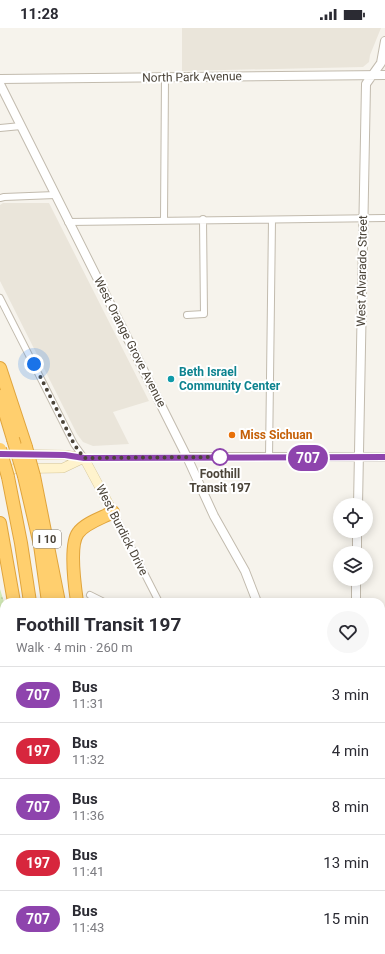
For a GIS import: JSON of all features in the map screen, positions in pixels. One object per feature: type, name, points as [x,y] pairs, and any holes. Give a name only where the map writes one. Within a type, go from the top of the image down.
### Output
[{"type":"highway","name":"I 10","points":[[0,368],[26,447],[17,475],[21,543],[29,598]]},
{"type":"highway","points":[[0,396],[5,447]]},
{"type":"highway","points":[[0,421],[5,447]]},
{"type":"highway","name":"I 10","points":[[5,447],[17,475],[58,598]]},
{"type":"highway","points":[[17,475],[33,552],[39,598]]},
{"type":"highway","points":[[17,475],[40,545],[47,598]]},
{"type":"highway","points":[[77,598],[73,545],[77,533],[88,524],[113,512]]},
{"type":"highway","points":[[0,523],[13,598]]},
{"type":"main road","points":[[5,447],[84,458]]},
{"type":"main road","points":[[17,475],[63,468],[84,458]]},
{"type":"main road","name":"West Burdick Drive","points":[[84,458],[113,512]]},
{"type":"street","name":"West Alvarado Street","points":[[358,498],[366,84],[381,64],[385,41]]},
{"type":"street","name":"North Park Avenue","points":[[0,80],[385,75]]},
{"type":"street","points":[[164,220],[166,77]]},
{"type":"street","name":"West Orange Grove Avenue","points":[[0,84],[187,457],[214,516],[245,571],[255,598]]},
{"type":"street","points":[[0,128],[21,126]]},
{"type":"street","points":[[0,198],[55,195]]},
{"type":"street","points":[[68,222],[203,219],[272,220],[385,218]]},
{"type":"street","points":[[187,315],[204,314],[203,219]]},
{"type":"street","points":[[269,458],[272,220]]},
{"type":"street","points":[[0,298],[74,444],[84,458],[385,457]]},
{"type":"street","name":"West Burdick Drive","points":[[113,512],[157,598]]},
{"type":"street","points":[[356,586],[356,598]]},
{"type":"street","points":[[90,598],[90,594],[97,598]]},
{"type":"shaded area","points":[[182,28],[381,28],[370,55],[369,62],[363,67],[182,71]]},
{"type":"shaded area","points":[[3,203],[49,203],[149,401],[113,412],[129,444],[93,446],[83,442],[77,434],[0,281],[0,205]]},
{"type":"green space","points":[[0,589],[3,598],[0,598]]},
{"type":"bus line","name":"707","points":[[0,454],[65,455],[84,458],[385,457]]},
{"type":"place","name":"Beth Israel Community Center","points":[[171,379]]},
{"type":"place","name":"Miss Sichuan","points":[[232,435]]},
{"type":"place","name":"Foothill Transit 197","points":[[220,457]]},
{"type":"route","points":[[34,364],[74,444],[84,458],[220,457]]}]
